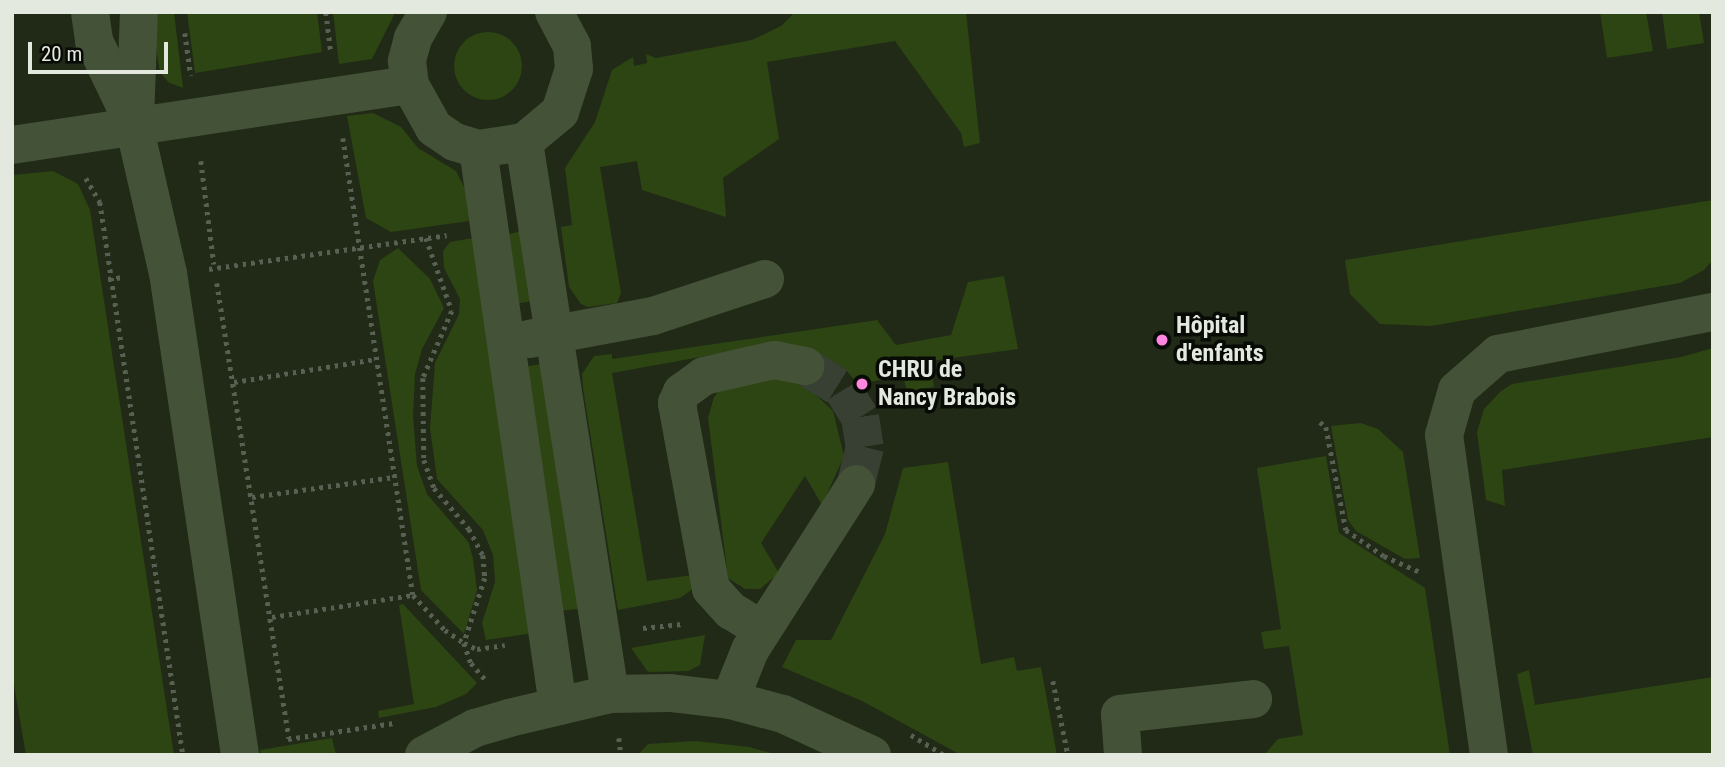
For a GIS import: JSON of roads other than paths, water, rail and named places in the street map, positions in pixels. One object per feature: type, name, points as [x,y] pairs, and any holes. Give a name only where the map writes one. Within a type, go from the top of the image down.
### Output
[{"type":"lane","points":[[90,12],[94,41],[134,125],[168,273],[240,755]]},
{"type":"lane","points":[[134,125],[138,12]]},
{"type":"lane","points":[[425,14],[407,61],[410,85],[434,128],[454,142],[478,149],[524,142],[560,112],[570,92],[572,46],[554,12]]},
{"type":"lane","points":[[12,145],[69,138],[197,114],[410,85]]},
{"type":"lane","points":[[524,142],[610,694]]},
{"type":"lane","points":[[478,149],[558,706]]},
{"type":"lane","points":[[506,342],[653,316],[765,279]]},
{"type":"lane","points":[[1489,755],[1444,435],[1457,390],[1498,354],[1713,312]]},
{"type":"lane","points":[[762,629],[731,611],[711,589],[677,402],[682,392],[704,376],[774,360],[805,366]]},
{"type":"lane","points":[[730,700],[762,629],[856,484]]},
{"type":"lane","points":[[424,755],[475,727],[509,718],[610,694],[670,693],[730,700],[783,713],[836,734],[872,755]]},
{"type":"lane","points":[[1123,755],[1120,714],[1253,699]]},
{"type":"tunnel","points":[[805,366],[843,390],[860,417],[865,447],[856,484]]},
{"type":"place","name":"Hôpital d'enfants","points":[[1162,340]]},
{"type":"place","name":"CHRU de Nancy Brabois","points":[[862,384]]}]
